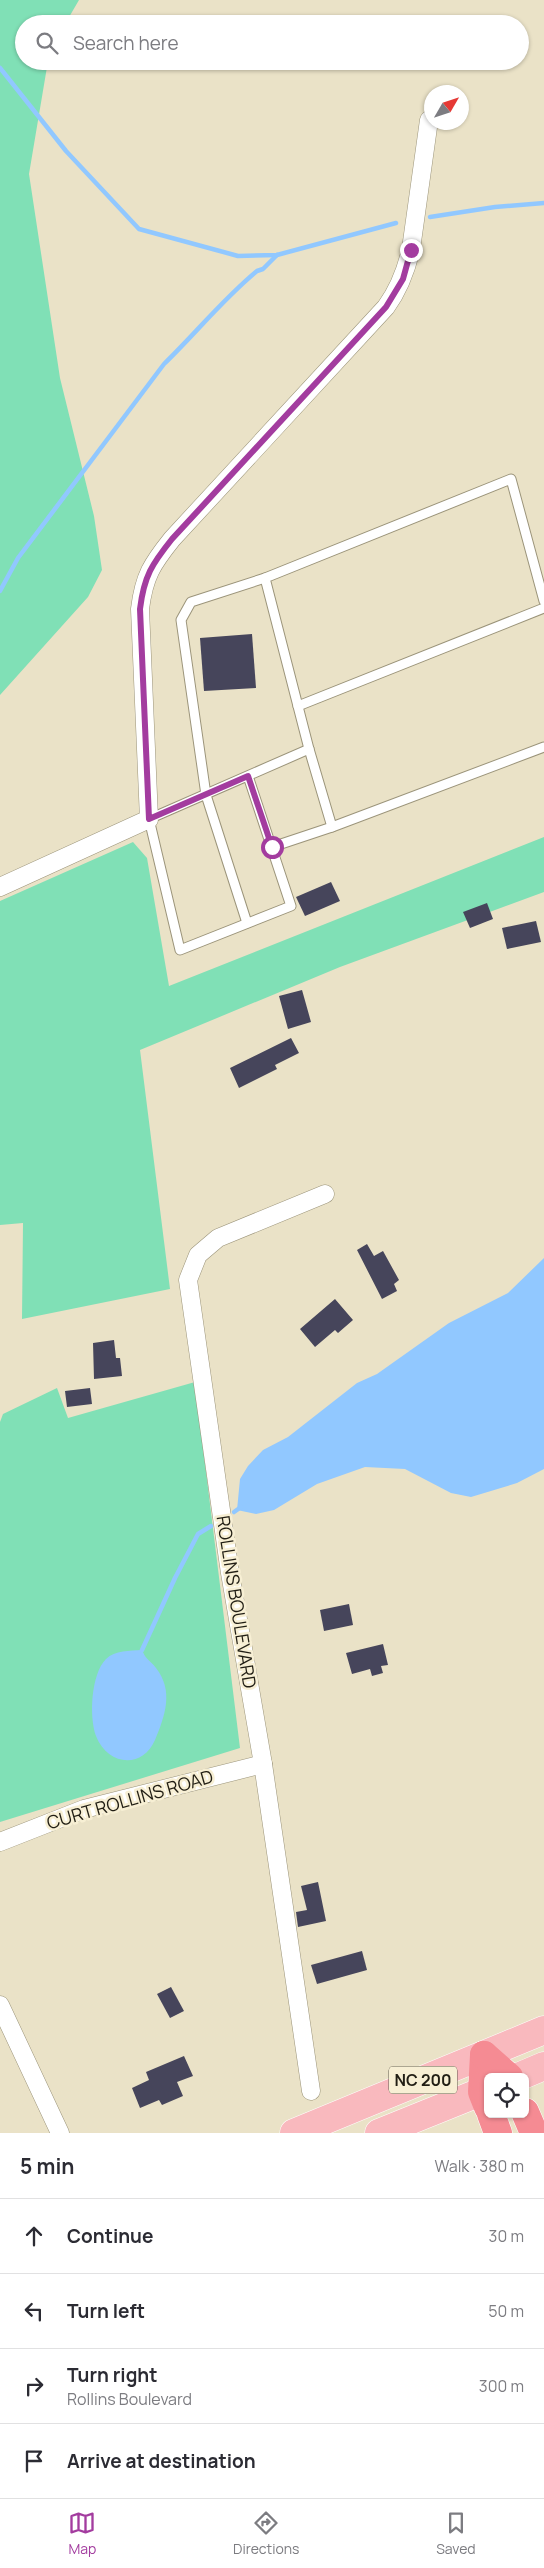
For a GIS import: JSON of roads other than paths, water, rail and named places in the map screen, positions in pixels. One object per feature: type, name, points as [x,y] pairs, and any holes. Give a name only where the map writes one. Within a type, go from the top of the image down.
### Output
[{"type":"highway","points":[[484,2055],[504,2073]]},
{"type":"highway","points":[[484,2055],[485,2073]]},
{"type":"highway","points":[[493,2118],[498,2133]]},
{"type":"highway","points":[[528,2118],[534,2133]]},
{"type":"main road","name":"NC 200","points":[[294,2133],[544,2030]]},
{"type":"main road","points":[[527,2073],[544,2066]]},
{"type":"main road","name":"NC 200","points":[[380,2133],[484,2101]]},
{"type":"street","points":[[0,887],[149,819],[140,609],[143,585],[154,562],[172,539],[395,294],[408,265],[411,250],[428,130]]},
{"type":"street","name":"ROLLINS BOULEVARD","points":[[311,2091],[263,1764],[230,1573],[188,1280],[198,1255],[218,1238],[324,1194]]},
{"type":"street","name":"CURT ROLLINS ROAD","points":[[0,1842],[84,1809],[263,1764]]},
{"type":"street","points":[[0,2005],[60,2133]]},
{"type":"lane","points":[[248,923],[206,795],[181,620],[191,602],[265,578],[510,479],[544,601]]},
{"type":"lane","points":[[265,578],[309,749],[332,827]]},
{"type":"lane","points":[[298,706],[544,608]]},
{"type":"lane","points":[[272,847],[332,827],[544,747]]},
{"type":"lane","points":[[248,776],[291,906],[180,950],[149,819],[309,749]]},
{"type":"water","points":[[544,1258],[544,1469],[517,1483],[471,1497],[451,1493],[405,1469],[365,1467],[317,1484],[274,1510],[256,1514],[237,1510],[240,1479],[248,1466],[263,1450],[288,1437],[357,1383],[377,1374],[449,1323],[508,1293]]},
{"type":"water","points":[[142,1650],[162,1677],[165,1686],[166,1704],[159,1731],[149,1750],[134,1760],[125,1760],[116,1758],[108,1753],[101,1746],[96,1736],[92,1718],[94,1685],[101,1666],[110,1656],[123,1651]]},
{"type":"waterway","points":[[0,68],[66,151],[139,229],[238,256],[277,255],[396,223]]},
{"type":"waterway","points":[[430,217],[495,207],[544,203]]},
{"type":"waterway","points":[[0,591],[18,558],[164,364],[233,293],[277,255]]},
{"type":"waterway","points":[[234,1512],[241,1507]]},
{"type":"waterway","points":[[142,1650],[175,1578],[198,1534],[211,1526]]}]
